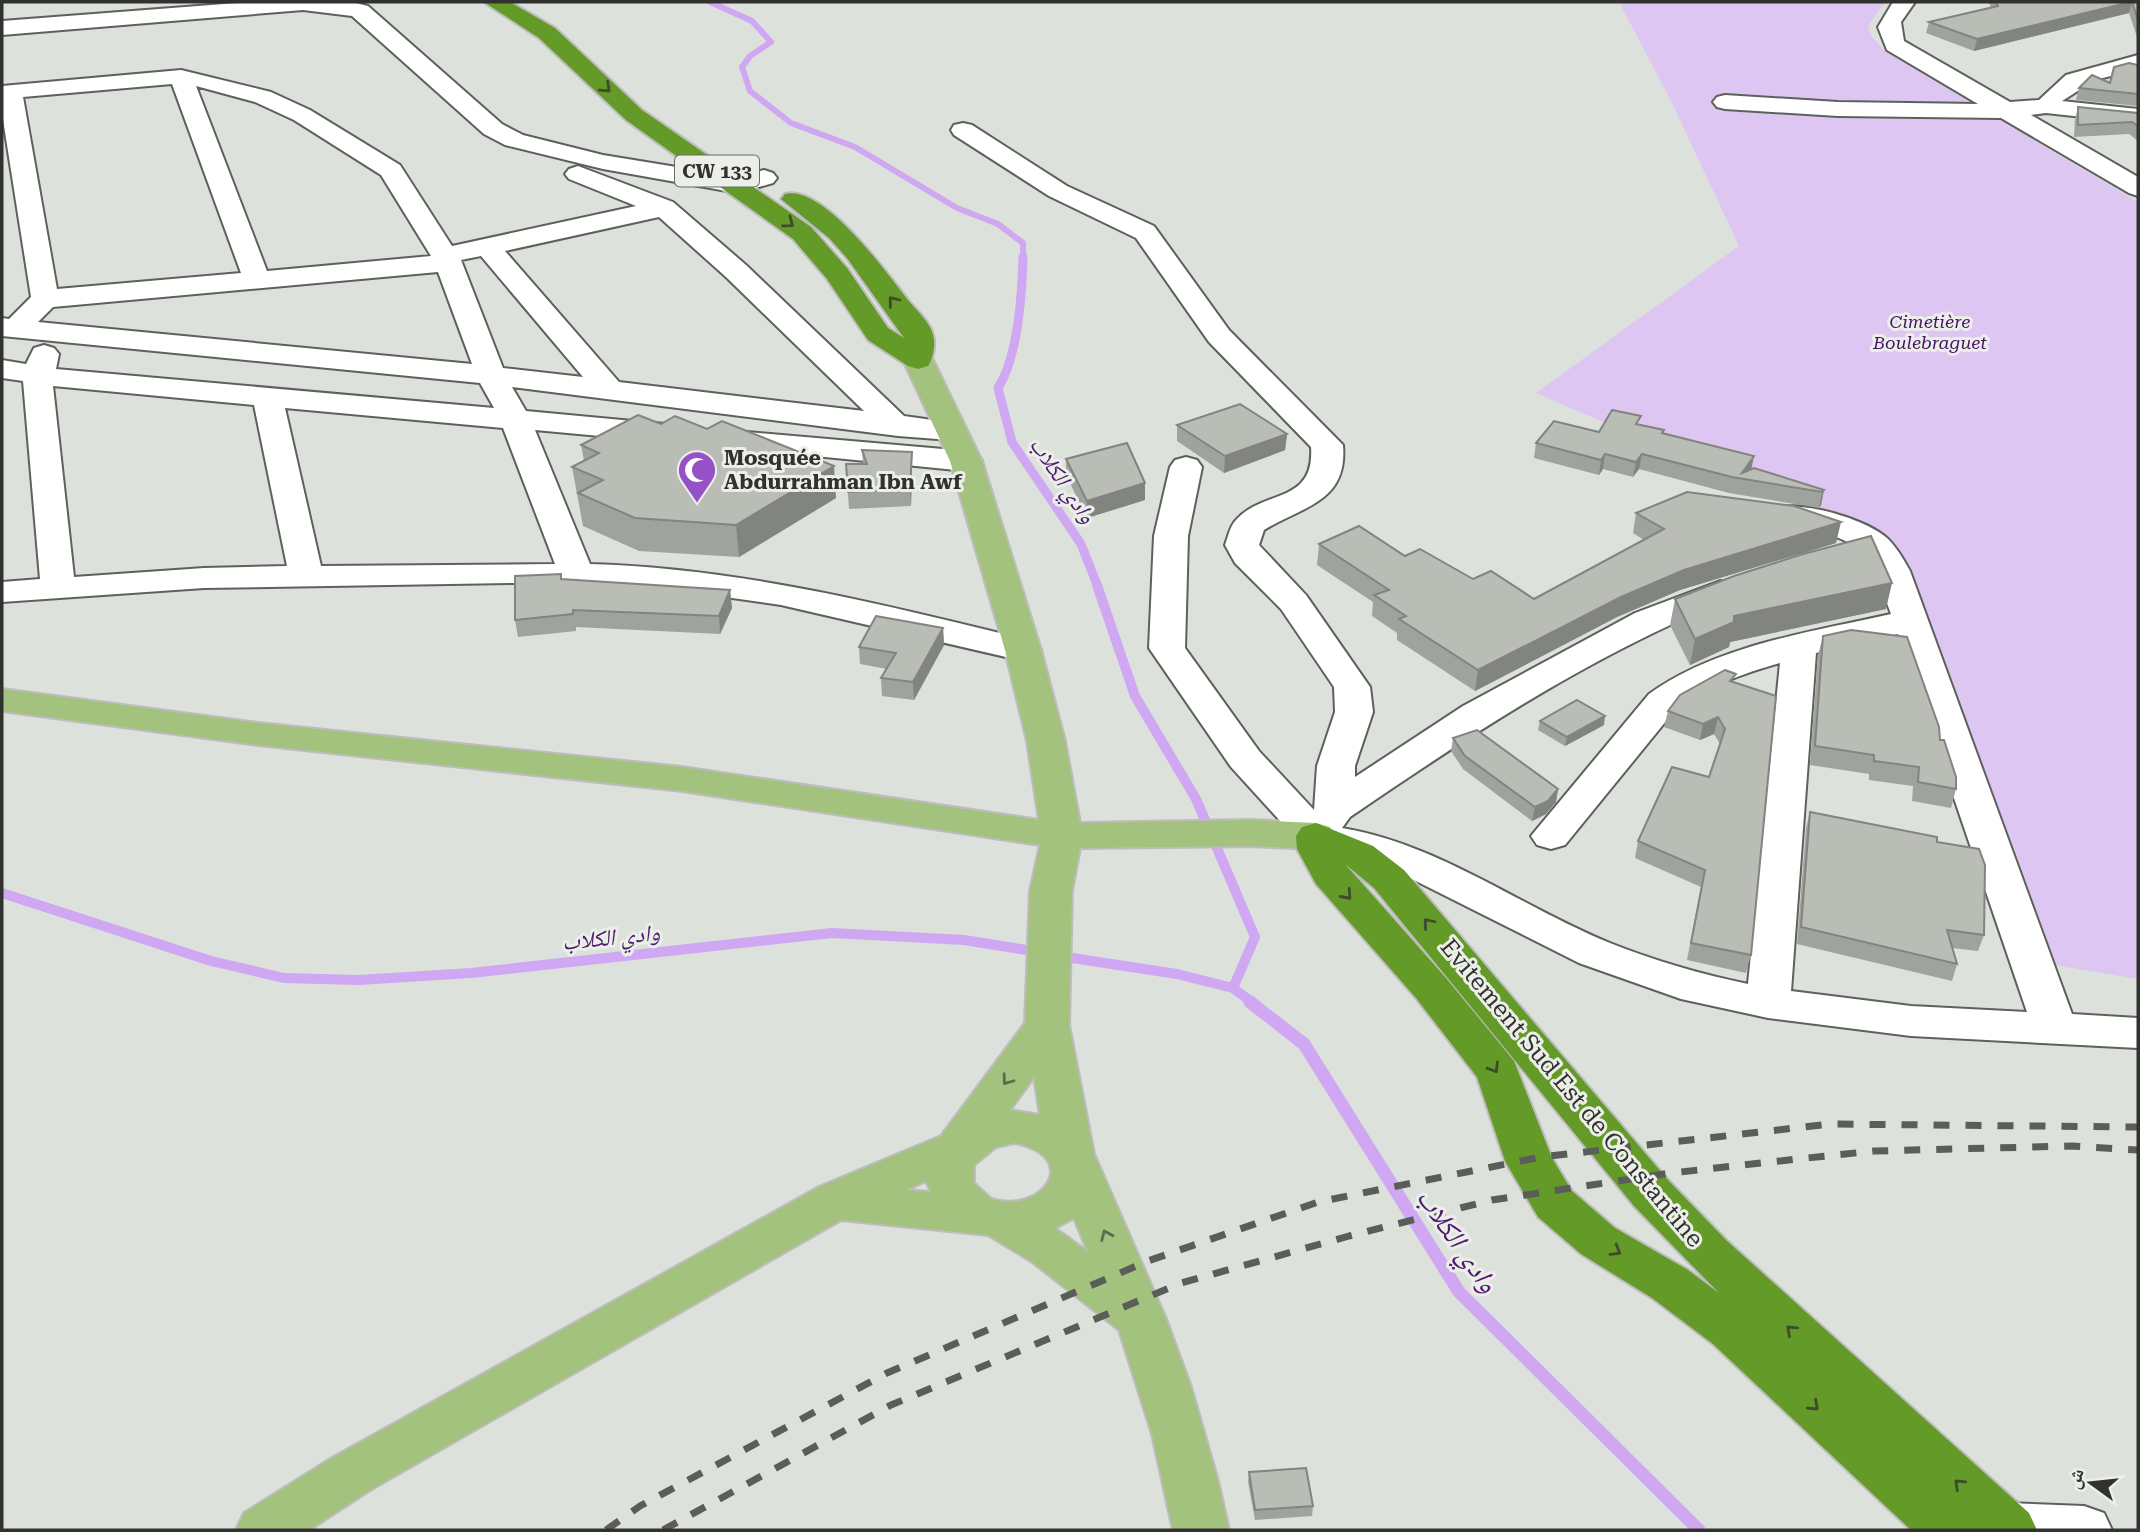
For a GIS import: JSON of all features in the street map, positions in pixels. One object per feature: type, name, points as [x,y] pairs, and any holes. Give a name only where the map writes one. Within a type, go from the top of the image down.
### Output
[{"type":"highway","name":"CW 133","points":[[495,2],[547,33],[634,115],[738,185],[802,233],[836,274],[878,334],[918,360]]},
{"type":"highway","name":"CW 133","points":[[521,2],[559,22],[618,74],[696,135],[815,214],[857,251],[919,334],[918,360]]},
{"type":"highway","name":"Evitement Sud Est de Constantine","points":[[1949,1530],[1731,1330],[1670,1284],[1598,1241],[1555,1204],[1529,1161],[1498,1072],[1483,1049],[1330,875],[1317,849],[1326,822],[1359,855],[1389,879],[1667,1210],[1709,1254],[2007,1529]]},
{"type":"main road","name":"CW 133","points":[[918,360],[966,461],[1023,650],[1046,741],[1062,836],[1051,891],[1047,1025]]},
{"type":"main road","name":"Evitement Sud Est de Constantine","points":[[2,700],[244,732],[681,779],[1062,836],[1251,833],[1326,822]]},
{"type":"main road","points":[[1047,1025],[958,1148],[949,1164],[948,1180],[963,1205],[1048,1248],[1143,1321]]},
{"type":"main road","points":[[836,1200],[992,1218],[1038,1216],[1057,1206],[1069,1194],[1075,1178],[1047,1025]]},
{"type":"main road","points":[[264,1530],[351,1474],[836,1200],[958,1148],[973,1136],[994,1128],[1015,1126],[1036,1129],[1054,1137],[1073,1159],[1143,1321],[1180,1430],[1201,1530]]},
{"type":"street","points":[[1904,2],[1888,23],[1888,34],[1895,45],[2138,188]]},
{"type":"street","points":[[2,28],[125,10],[314,3],[360,11],[494,129],[560,167],[664,208],[736,271],[898,426]]},
{"type":"street","points":[[2046,106],[2063,86],[2079,78],[2138,62]]},
{"type":"street","points":[[181,76],[257,280]]},
{"type":"street","points":[[45,299],[10,91],[181,76],[263,97],[302,115],[390,170],[446,259],[491,375],[515,420],[576,573]]},
{"type":"street","points":[[1725,102],[1838,109],[2005,110],[2046,106],[2138,116]]},
{"type":"street","points":[[962,130],[1058,191],[1145,232],[1219,336],[1327,445],[1330,458],[1320,483],[1310,494],[1249,525],[1242,545],[1247,556],[1294,602],[1352,687],[1354,712],[1336,766],[1326,822]]},
{"type":"street","points":[[514,140],[603,162],[738,185],[764,178]]},
{"type":"street","points":[[9,327],[45,299],[257,280],[446,259],[487,246],[664,208]]},
{"type":"street","points":[[2,223],[33,225]]},
{"type":"street","points":[[487,246],[610,390]]},
{"type":"street","points":[[9,327],[491,375],[950,431]]},
{"type":"street","points":[[51,331],[37,375],[58,588]]},
{"type":"street","points":[[2,369],[37,375],[267,397],[966,461]]},
{"type":"street","points":[[267,397],[306,576]]},
{"type":"street","points":[[1186,467],[1171,536],[1167,648],[1245,758],[1352,842],[1408,861],[1594,953],[1681,984],[1768,1003],[1911,1021],[2138,1033]]},
{"type":"street","points":[[1754,508],[1824,523],[1875,545],[1895,579],[2055,1030]]},
{"type":"street","points":[[1824,559],[1875,545]]},
{"type":"street","points":[[2,592],[204,578],[576,573],[646,576],[780,595],[1023,650]]},
{"type":"street","points":[[1326,822],[1476,714],[1668,610],[1750,581]]},
{"type":"street","points":[[1551,836],[1672,692],[1697,678],[1799,647],[1911,620]]},
{"type":"street","points":[[1768,1003],[1799,647]]},
{"type":"street","points":[[2007,1529],[2084,1530]]},
{"type":"green space","name":"Cimetière Boulebraguet","points":[[1619,2],[1885,2],[1868,26],[1871,36],[1886,52],[2138,202],[2138,979],[2055,965],[1885,543],[1536,393],[1739,246],[1672,103]]},
{"type":"building","points":[[1996,2],[2131,2],[1977,39],[1929,22],[1998,6]]},
{"type":"building","points":[[2132,2],[2138,2],[2138,20]]},
{"type":"building","points":[[2129,63],[2138,65],[2138,94],[2079,88],[2092,75],[2110,83],[2114,67]]},
{"type":"building","points":[[2078,107],[2138,113],[2138,126],[2132,122],[2078,125]]},
{"type":"building","points":[[1240,404],[1287,434],[1225,456],[1177,425]]},
{"type":"building","points":[[1612,410],[1641,416],[1636,424],[1664,430],[1662,433],[1754,456],[1742,473],[1754,468],[1824,490],[1822,492],[1732,477],[1642,454],[1636,462],[1605,454],[1601,460],[1536,443],[1554,421],[1599,432]]},
{"type":"building","points":[[638,415],[661,424],[675,416],[707,429],[722,421],[834,466],[736,525],[635,518],[578,493],[603,480],[572,467],[599,453],[581,445]]},
{"type":"building","points":[[1127,443],[1145,483],[1087,501],[1066,459]]},
{"type":"building","points":[[862,450],[912,452],[910,489],[848,492],[846,464],[867,464]]},
{"type":"building","points":[[1687,492],[1794,506],[1841,522],[1684,570],[1621,597],[1478,670],[1399,619],[1406,616],[1374,595],[1389,590],[1319,544],[1359,526],[1405,556],[1420,549],[1473,579],[1491,571],[1534,599],[1664,529],[1636,513]]},
{"type":"building","points":[[1871,536],[1892,583],[1734,616],[1734,622],[1695,639],[1675,599],[1734,576]]},
{"type":"building","points":[[561,574],[561,579],[730,590],[719,616],[573,610],[573,614],[515,620],[515,576]]},
{"type":"building","points":[[876,616],[943,628],[913,682],[881,678],[896,653],[859,647]]},
{"type":"building","points":[[1851,630],[1907,637],[1939,727],[1940,740],[1944,740],[1956,777],[1956,789],[1918,782],[1919,767],[1874,761],[1874,755],[1815,746],[1823,636]]},
{"type":"building","points":[[1725,670],[1736,674],[1730,681],[1776,696],[1751,955],[1691,943],[1705,870],[1638,841],[1672,767],[1709,777],[1725,729],[1718,717],[1703,724],[1668,711],[1680,695]]},
{"type":"building","points":[[1577,700],[1605,716],[1567,737],[1540,721]]},
{"type":"building","points":[[1477,730],[1558,789],[1548,801],[1535,807],[1465,756],[1453,738]]},
{"type":"building","points":[[1810,812],[1937,837],[1937,842],[1979,849],[1985,865],[1984,935],[1947,930],[1957,964],[1801,927]]},
{"type":"building","points":[[1306,1468],[1313,1506],[1255,1510],[1249,1472]]},
{"type":"waterway","name":"وادي الكلاب","points":[[710,2],[752,21],[771,42],[750,56],[742,67],[750,91],[791,123],[855,147],[957,208],[998,224],[1023,243],[1023,257]]},
{"type":"waterway","name":"وادي الكلاب","points":[[1023,257],[1020,307],[1014,343],[1005,375],[998,388],[1012,442],[1081,544],[1098,587]]},
{"type":"waterway","name":"وادي الكلاب","points":[[1097,585],[1135,696],[1196,799],[1255,937],[1233,988]]},
{"type":"waterway","name":"وادي الكلاب","points":[[2,893],[211,961],[284,978],[359,980],[471,973],[832,933],[964,940],[1039,952]]},
{"type":"waterway","name":"وادي الكلاب","points":[[1059,956],[1177,974],[1233,988]]},
{"type":"waterway","name":"وادي الكلاب","points":[[1233,988],[1253,1003]]},
{"type":"waterway","name":"وادي الكلاب","points":[[1250,1002],[1304,1044],[1459,1292],[1699,1530]]},
{"type":"railway","points":[[606,1530],[640,1506],[887,1373],[1148,1261],[1318,1202],[1541,1157],[1830,1124],[2138,1127]]},
{"type":"railway","points":[[663,1530],[891,1405],[1181,1283],[1349,1236],[1492,1200],[1671,1173],[1798,1159],[1874,1151],[2072,1146],[2138,1150]]},
{"type":"place","name":"Mosquée Abdurrahman Ibn Awf","points":[[697,504]]}]
